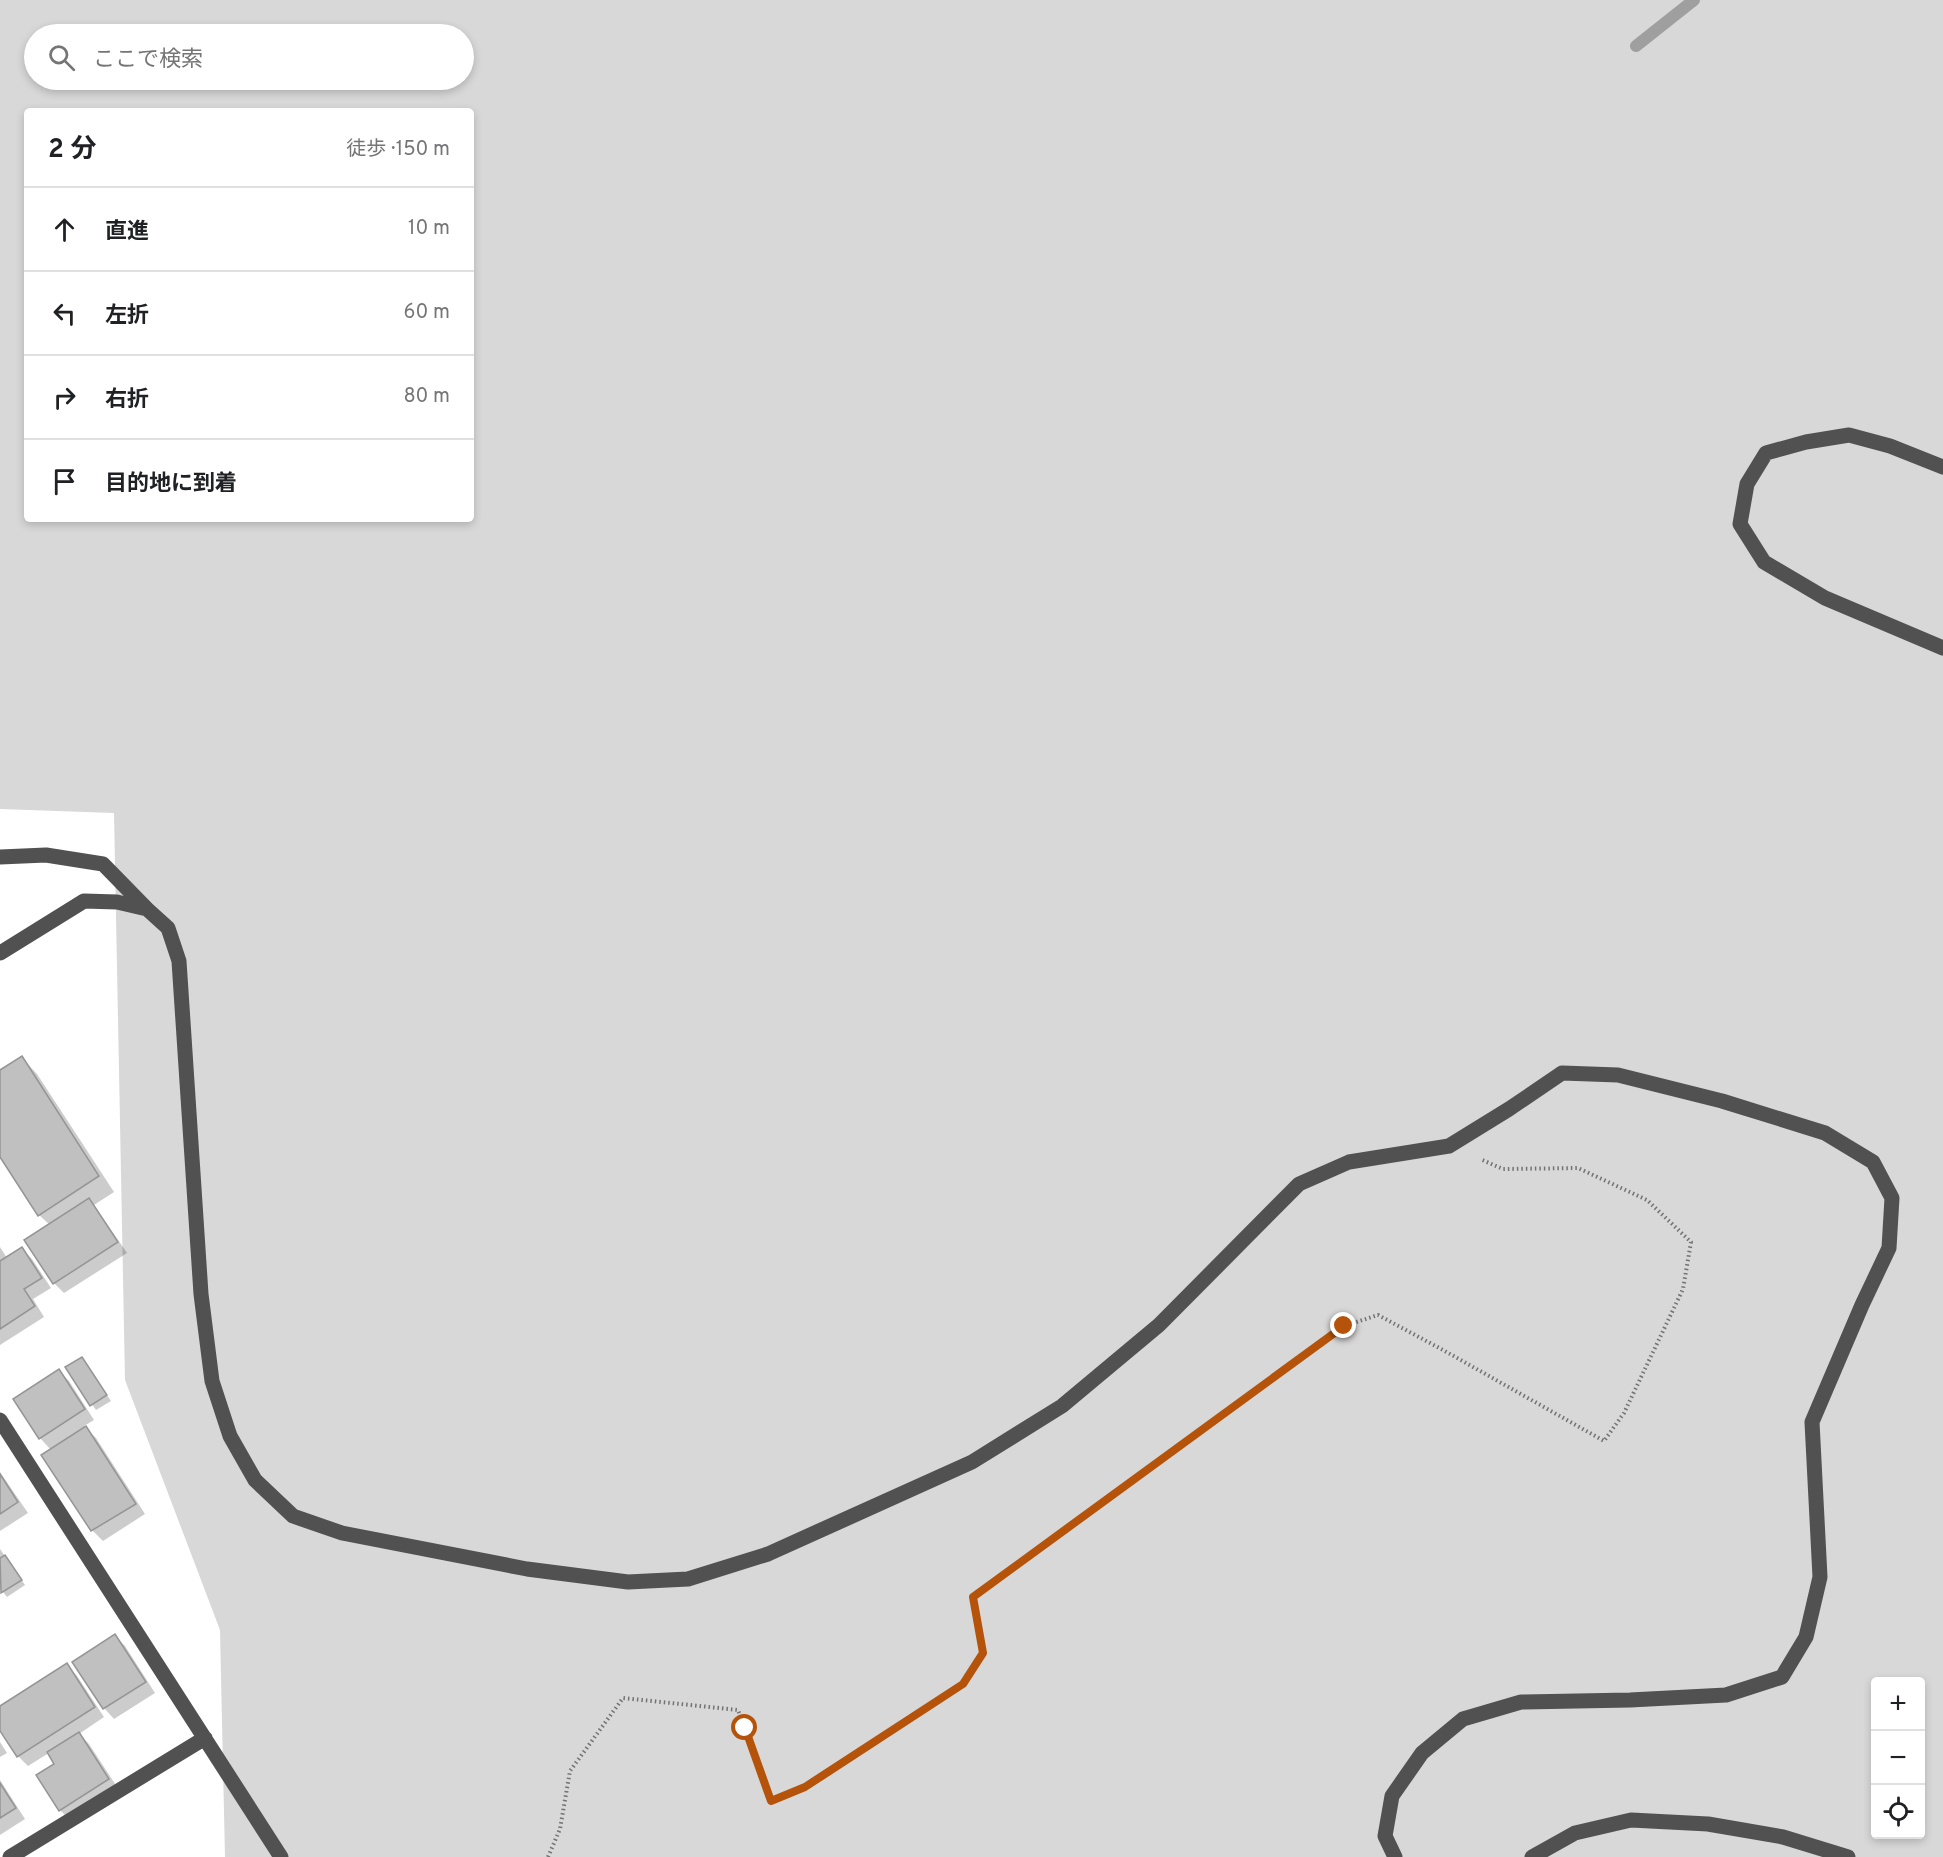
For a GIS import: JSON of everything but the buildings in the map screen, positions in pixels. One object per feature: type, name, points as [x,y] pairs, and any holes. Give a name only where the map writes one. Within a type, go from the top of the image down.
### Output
[{"type":"street","points":[[1943,467],[1890,446],[1849,435],[1806,442],[1766,453],[1747,484],[1740,524],[1764,562],[1825,598],[1943,648]]},
{"type":"street","points":[[0,857],[46,855],[103,864],[168,928],[179,961],[201,1282],[210,1371],[230,1437],[255,1480],[293,1516],[342,1533],[526,1569],[628,1582],[688,1579],[768,1554],[868,1511],[972,1462],[1062,1406],[1159,1325],[1299,1184],[1349,1162],[1449,1146],[1562,1073],[1618,1076],[1722,1101],[1825,1133],[1873,1162],[1892,1198],[1889,1248],[1812,1422],[1820,1578],[1806,1637],[1782,1677],[1726,1695],[1521,1702],[1463,1719],[1422,1753],[1392,1796],[1385,1836],[1395,1857]]},
{"type":"street","points":[[0,953],[84,901],[117,902],[147,909]]},
{"type":"street","points":[[0,1420],[281,1857]]},
{"type":"street","points":[[10,1857],[205,1738]]},
{"type":"street","points":[[1532,1857],[1575,1833],[1631,1820],[1708,1824],[1783,1837],[1848,1857]]},
{"type":"path","points":[[548,1857],[560,1829],[570,1772],[623,1698],[738,1710],[771,1801],[805,1787],[963,1684],[983,1653],[973,1597],[1344,1326],[1378,1315],[1605,1441],[1624,1413],[1683,1289],[1691,1242],[1647,1200],[1578,1168],[1503,1170],[1449,1146]]},
{"type":"shaded area","points":[[0,0],[1943,0],[1943,1857],[225,1857],[220,1630],[125,1380],[114,813],[0,809]]},
{"type":"waterway","points":[[1636,46],[1694,0]]},
{"type":"route","points":[[745,1728],[771,1801],[805,1787],[963,1684],[983,1653],[973,1597],[1344,1326]]}]
